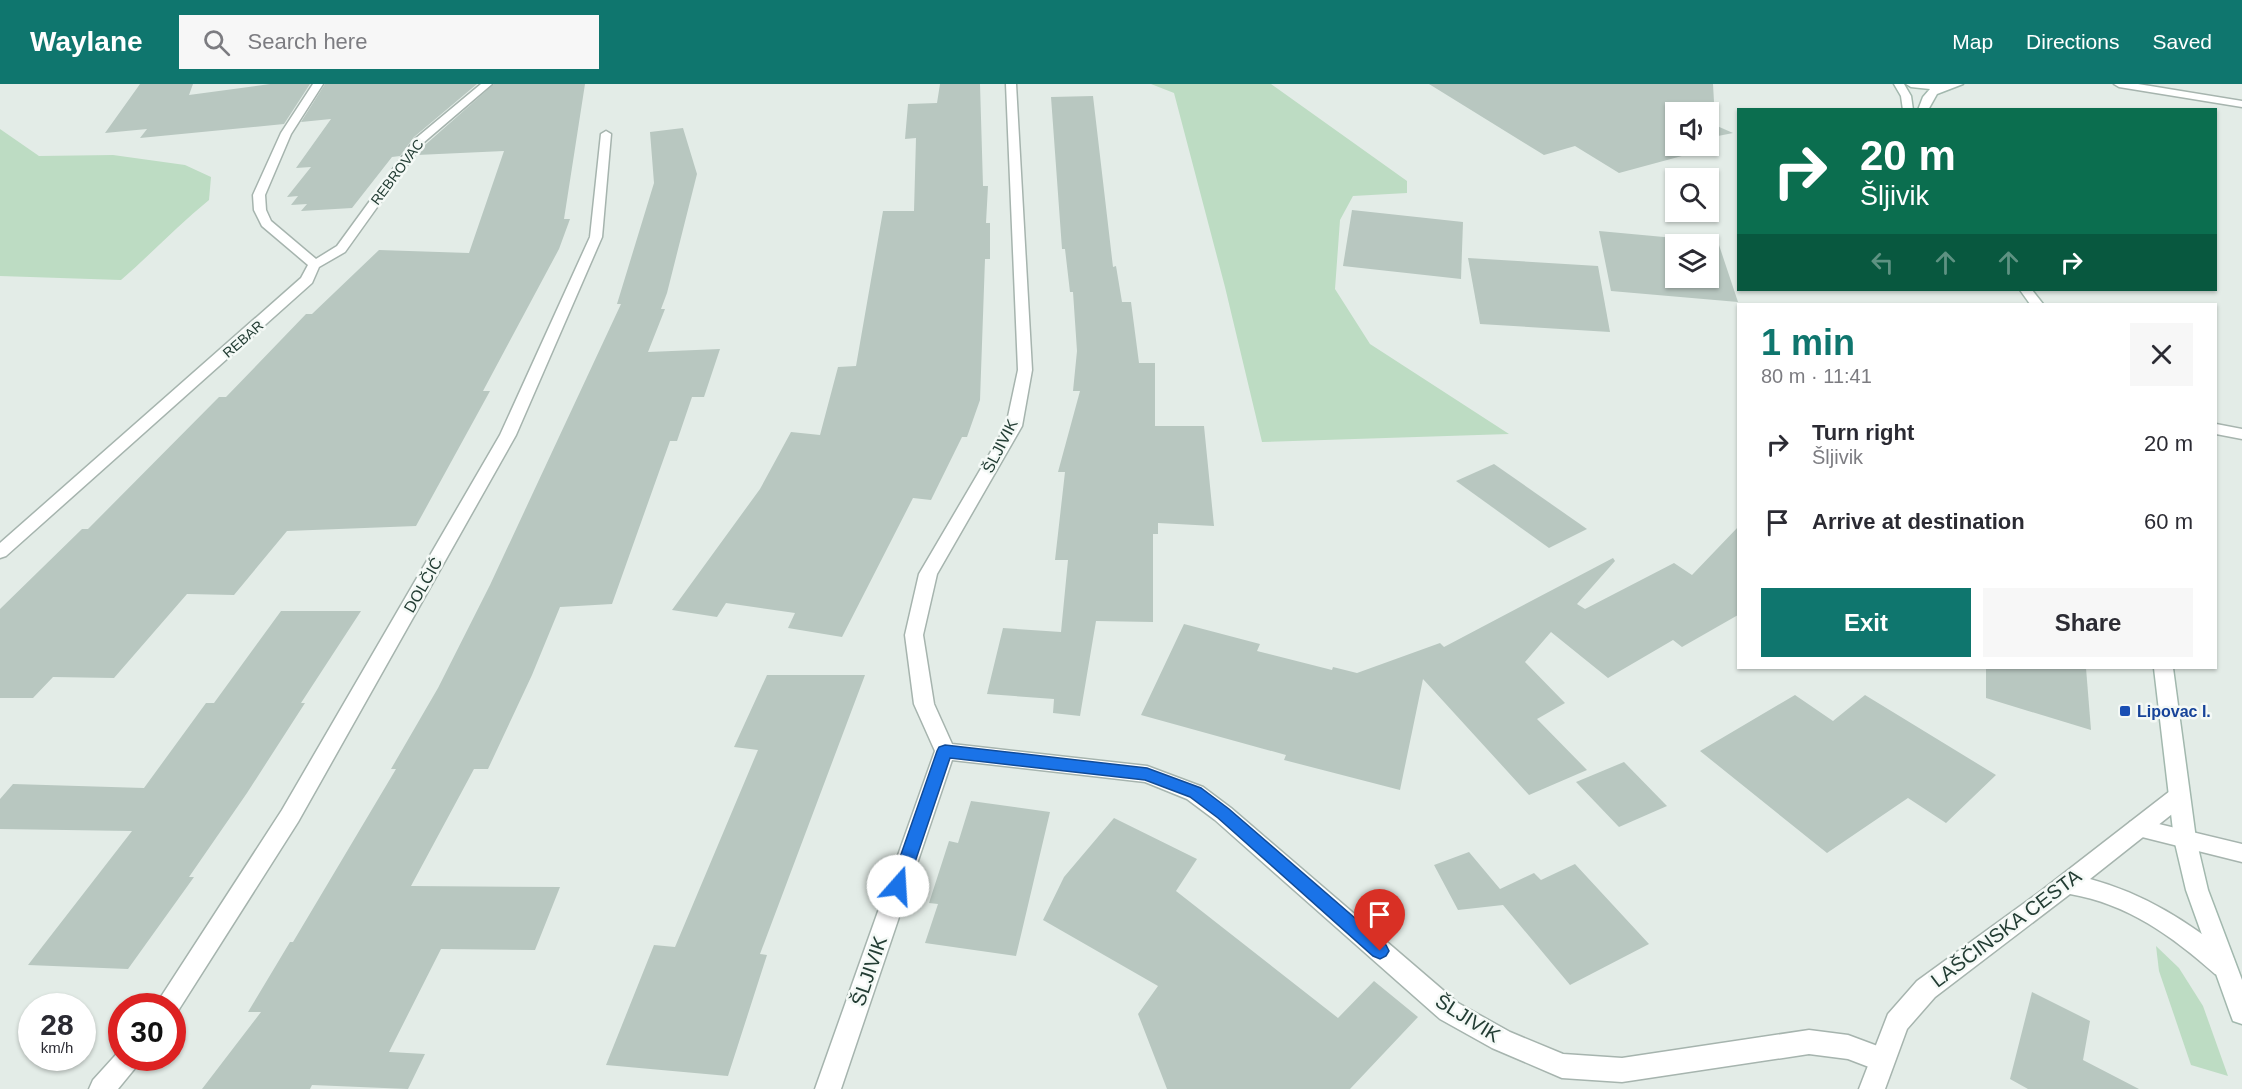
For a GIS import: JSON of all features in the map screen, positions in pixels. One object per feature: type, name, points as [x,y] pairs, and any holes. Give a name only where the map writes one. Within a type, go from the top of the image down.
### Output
[{"type":"street","points":[[314,265],[309,258],[266,223],[260,210],[260,195],[286,133],[318,84]]},
{"type":"street","name":"REBROVAC","points":[[314,265],[326,260],[341,249],[418,141],[488,84]]},
{"type":"street","name":"ŠLJIVIK","points":[[828,1089],[945,751],[924,704],[914,635],[928,574],[1014,426],[1025,370],[1011,84]]},
{"type":"street","points":[[1899,84],[1906,96],[1908,108]]},
{"type":"street","points":[[1911,84],[1946,86],[1958,84]]},
{"type":"street","points":[[2119,84],[2242,104]]},
{"type":"street","points":[[1924,108],[1926,99],[1932,92],[1946,86]]},
{"type":"street","name":"DOLČIĆ","points":[[175,993],[290,816],[508,435],[596,237],[606,134]]},
{"type":"street","name":"REBAR","points":[[0,552],[285,302],[307,280],[314,265]]},
{"type":"street","points":[[2217,429],[2242,434]]},
{"type":"street","points":[[2163,669],[2185,839],[2197,890],[2242,1013]]},
{"type":"street","name":"ŠLJIVIK","points":[[945,751],[1147,774],[1196,792],[1449,1011],[1501,1040],[1562,1066],[1622,1070],[1809,1042],[1848,1047],[1882,1060]]},
{"type":"street","name":"LAŠČINSKA CESTA","points":[[1872,1089],[1896,1022],[1926,989],[2049,898],[2178,797]]},
{"type":"street","points":[[2138,828],[2242,853]]},
{"type":"street","points":[[2065,884],[2106,891],[2143,907],[2195,941],[2224,966]]},
{"type":"street","points":[[102,1089],[117,1071]]},
{"type":"green space","points":[[1151,84],[1271,84],[1407,181],[1407,193],[1353,196],[1340,220],[1335,289],[1370,344],[1509,434],[1262,442],[1225,287],[1174,93]]},
{"type":"green space","points":[[0,129],[39,156],[113,155],[185,165],[211,177],[209,200],[121,280],[0,276]]},
{"type":"green space","points":[[2156,946],[2179,968],[2203,1006],[2228,1076],[2191,1065],[2159,971]]},
{"type":"building","points":[[140,84],[193,84],[189,95],[270,84],[310,84],[284,124],[140,138],[147,129],[105,133]]},
{"type":"building","points":[[325,84],[477,84],[414,137],[400,156],[392,157],[352,208],[301,211],[307,204],[291,205],[298,196],[287,197],[311,167],[296,168],[331,119],[301,122]]},
{"type":"building","points":[[494,84],[585,84],[564,219],[570,219],[559,249],[483,391],[490,391],[416,526],[287,531],[234,595],[187,594],[114,678],[53,677],[33,698],[0,698],[0,609],[82,529],[88,529],[219,397],[226,397],[306,314],[312,314],[379,250],[469,253],[504,151],[417,155],[425,145]]},
{"type":"building","points":[[940,84],[980,84],[983,186],[988,186],[986,223],[990,223],[990,259],[985,259],[980,400],[967,437],[962,437],[931,500],[913,498],[842,637],[788,628],[795,613],[726,603],[717,617],[672,610],[760,489],[791,432],[820,435],[838,367],[856,366],[883,211],[914,211],[916,138],[905,139],[908,104],[937,103]]},
{"type":"building","points":[[1429,84],[1713,84],[1714,102],[1665,102],[1665,156],[1682,156],[1619,173],[1575,146],[1544,155]]},
{"type":"building","points":[[1093,96],[1113,267],[1116,266],[1122,302],[1131,302],[1139,363],[1155,363],[1155,426],[1204,426],[1214,526],[1158,523],[1158,534],[1153,534],[1153,622],[1096,621],[1080,716],[1053,713],[1054,699],[987,694],[1003,628],[1061,632],[1068,560],[1055,560],[1065,472],[1058,472],[1080,391],[1073,391],[1077,351],[1073,292],[1070,292],[1065,249],[1062,249],[1051,97]]},
{"type":"building","points":[[1719,127],[1733,133],[1719,136]]},
{"type":"building","points":[[683,128],[697,174],[661,309],[665,309],[648,352],[720,349],[704,397],[692,397],[677,441],[670,441],[612,604],[560,607],[532,675],[488,769],[474,769],[411,886],[560,887],[535,950],[441,949],[389,1052],[425,1054],[408,1089],[312,1085],[310,1089],[202,1089],[261,1012],[248,1012],[290,942],[293,942],[396,769],[391,769],[438,688],[490,585],[621,304],[617,304],[654,183],[650,132]]},
{"type":"building","points":[[1352,210],[1463,222],[1461,279],[1343,266]]},
{"type":"building","points":[[1599,231],[1665,237],[1665,288],[1719,288],[1719,245],[1738,302],[1611,291]]},
{"type":"building","points":[[1468,258],[1598,266],[1610,332],[1480,324]]},
{"type":"building","points":[[1494,464],[1587,529],[1549,548],[1456,481]]},
{"type":"building","points":[[1737,528],[1737,616],[1682,647],[1673,640],[1608,678],[1551,632],[1525,662],[1565,703],[1537,719],[1587,770],[1529,795],[1423,679],[1400,790],[1284,760],[1286,755],[1141,715],[1184,624],[1260,644],[1257,651],[1332,670],[1333,667],[1357,673],[1440,643],[1444,647],[1613,558],[1615,561],[1577,604],[1585,609],[1674,563],[1692,575]]},
{"type":"building","points":[[281,611],[361,611],[301,703],[305,703],[247,793],[189,877],[194,877],[128,969],[28,965],[132,831],[0,829],[0,799],[13,784],[144,788],[206,703],[214,703]]},
{"type":"building","points":[[1986,669],[2086,669],[2091,730],[1986,698]]},
{"type":"building","points":[[767,675],[865,675],[760,954],[767,955],[728,1076],[606,1065],[654,945],[675,947],[758,750],[734,747]]},
{"type":"building","points":[[1795,695],[1833,721],[1865,695],[1996,775],[1946,823],[1908,798],[1827,853],[1700,751]]},
{"type":"building","points":[[1624,762],[1667,806],[1619,827],[1576,782]]},
{"type":"building","points":[[971,801],[1050,812],[1016,956],[925,943],[938,904],[929,903],[949,841],[958,843]]},
{"type":"building","points":[[1114,818],[1197,859],[1176,891],[1338,1018],[1374,981],[1418,1017],[1350,1089],[1167,1089],[1138,1014],[1158,986],[1043,920],[1064,877]]},
{"type":"building","points":[[1469,852],[1500,889],[1534,873],[1541,880],[1575,864],[1649,944],[1570,985],[1503,905],[1458,910],[1434,865]]},
{"type":"building","points":[[2032,992],[2090,1021],[2083,1060],[2139,1089],[2028,1089],[2010,1079]]},
{"type":"place","name":"Lipovac I.","points":[[2125,711]]},
{"type":"route","points":[[898,886],[945,751],[1147,774],[1196,792],[1380,951]]}]
